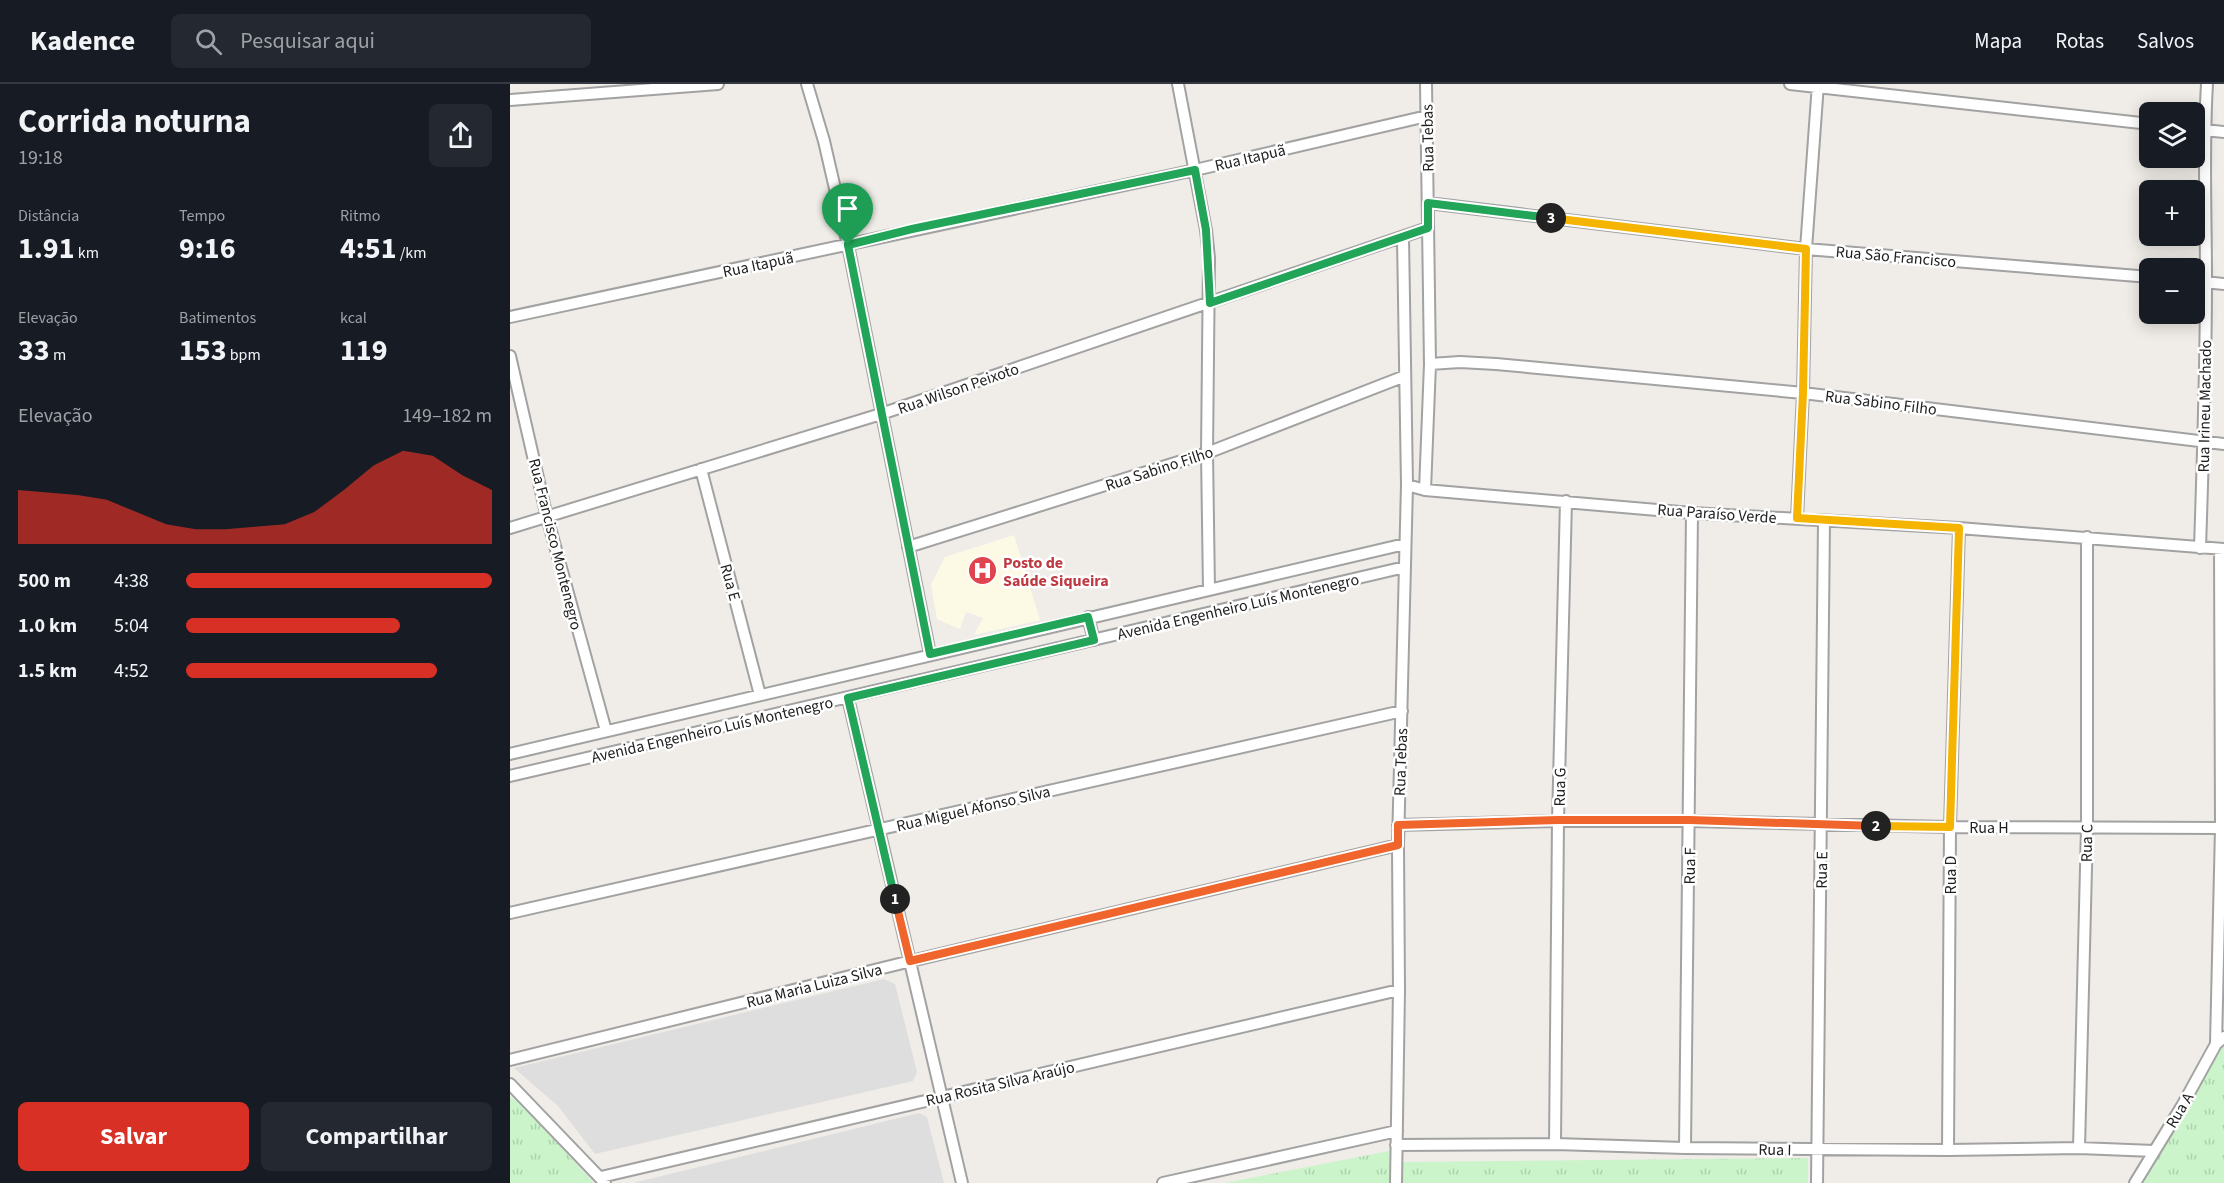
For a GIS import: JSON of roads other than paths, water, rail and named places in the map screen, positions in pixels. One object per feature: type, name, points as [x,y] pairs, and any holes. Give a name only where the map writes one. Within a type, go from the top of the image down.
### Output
[{"type":"street","points":[[510,100],[718,84]]},
{"type":"street","points":[[807,84],[824,141],[848,245],[930,654]]},
{"type":"street","points":[[1178,84],[1208,249],[1210,303],[1207,453],[1209,590]]},
{"type":"street","name":"Rua Tebas","points":[[1425,490],[1430,364],[1426,84]]},
{"type":"street","points":[[1790,84],[2139,123]]},
{"type":"street","name":"Rua Irineu Machado","points":[[2204,102],[2207,84]]},
{"type":"street","points":[[1797,518],[1803,393],[1806,249],[1818,86]]},
{"type":"street","name":"Rua Itapuã","points":[[510,316],[1195,170],[1427,116]]},
{"type":"street","points":[[2205,130],[2224,132]]},
{"type":"street","name":"Rua Irineu Machado","points":[[2200,548],[2206,282],[2201,168]]},
{"type":"street","name":"Rua São Francisco","points":[[1428,203],[1806,249],[2139,276]]},
{"type":"street","points":[[1403,237],[1428,228]]},
{"type":"street","name":"Rua Tebas","points":[[1396,1183],[1400,990],[1398,825],[1407,485],[1403,237]]},
{"type":"street","name":"Rua Wilson Peixoto","points":[[510,528],[881,414],[1403,237]]},
{"type":"street","points":[[2206,282],[2224,284]]},
{"type":"street","name":"Rua Francisco Montenegro","points":[[510,356],[547,517],[606,731]]},
{"type":"street","name":"Rua Sabino Filho","points":[[1430,364],[1460,362],[1497,364],[1803,393],[2224,444]]},
{"type":"street","name":"Rua Sabino Filho","points":[[908,547],[1207,453],[1405,376]]},
{"type":"street","name":"Rua E","points":[[701,469],[760,695]]},
{"type":"street","points":[[1407,485],[1425,490]]},
{"type":"street","name":"Rua Paraíso Verde","points":[[1425,490],[1692,513],[1959,528],[2222,549]]},
{"type":"street","name":"Rua G","points":[[1555,1144],[1558,820],[1566,501]]},
{"type":"street","name":"Rua F","points":[[1684,1148],[1690,820],[1692,513]]},
{"type":"street","name":"Rua E","points":[[1817,1183],[1824,521]]},
{"type":"street","name":"Rua D","points":[[1948,1150],[1950,827],[1959,528]]},
{"type":"street","name":"Rua C","points":[[2079,1148],[2086,828],[2087,537]]},
{"type":"street","name":"Avenida Engenheiro Luís Montenegro","points":[[510,754],[1405,544]]},
{"type":"street","points":[[2220,1040],[2222,549]]},
{"type":"street","name":"Avenida Engenheiro Luís Montenegro","points":[[510,776],[1406,567]]},
{"type":"street","points":[[1088,617],[1094,640]]},
{"type":"street","points":[[848,698],[962,1183]]},
{"type":"street","name":"Rua Miguel Afonso Silva","points":[[510,913],[1402,711]]},
{"type":"street","points":[[638,724],[642,745]]},
{"type":"street","name":"Rua H","points":[[1398,825],[1558,820],[1690,820],[1950,827],[2221,828]]},
{"type":"street","name":"Rua Maria Luiza Silva","points":[[510,1060],[910,961],[1398,845]]},
{"type":"street","name":"Rua Rosita Silva Araújo","points":[[603,1180],[942,1097],[1400,990]]},
{"type":"street","name":"Rua A","points":[[2135,1183],[2220,1040]]},
{"type":"street","points":[[510,1084],[603,1180]]},
{"type":"street","points":[[1163,1183],[1397,1131]]},
{"type":"street","name":"Rua I","points":[[1396,1145],[1555,1144],[1684,1148],[2154,1150]]},
{"type":"place","name":"Posto de Saúde Siqueira","points":[[982,571]]}]
